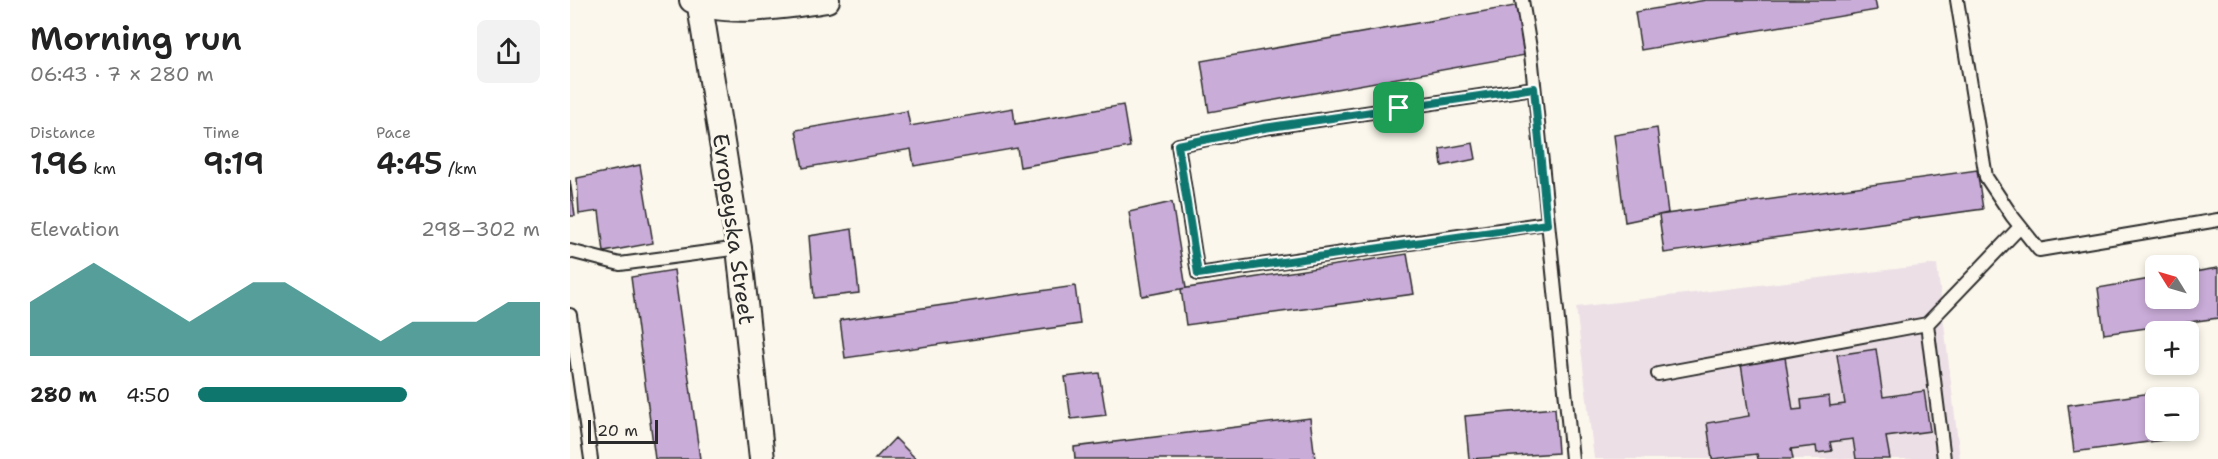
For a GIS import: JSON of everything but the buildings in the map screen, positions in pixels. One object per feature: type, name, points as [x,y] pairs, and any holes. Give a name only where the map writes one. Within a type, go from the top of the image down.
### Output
[{"type":"street","points":[[697,1],[750,10],[827,0]]},
{"type":"street","name":"Evropeyska Street","points":[[697,1],[739,248],[762,459]]},
{"type":"lane","points":[[1522,0],[1529,36],[1572,459]]},
{"type":"lane","points":[[1957,0],[1986,177],[2039,250],[2218,220]]},
{"type":"lane","points":[[1534,88],[1264,128],[1178,145],[1198,274],[1547,224]]},
{"type":"lane","points":[[1658,374],[1927,324],[2020,226]]},
{"type":"lane","points":[[570,251],[620,264],[739,248]]},
{"type":"lane","points":[[570,315],[591,459]]},
{"type":"lane","points":[[1927,324],[1944,459]]},
{"type":"lane","points":[[570,415],[584,412]]},
{"type":"shaded area","points":[[1937,264],[1960,459],[1594,459],[1576,307]]},
{"type":"route","points":[[1534,88],[1547,224],[1198,274],[1178,145],[1264,128],[1399,108],[1534,88]]}]
